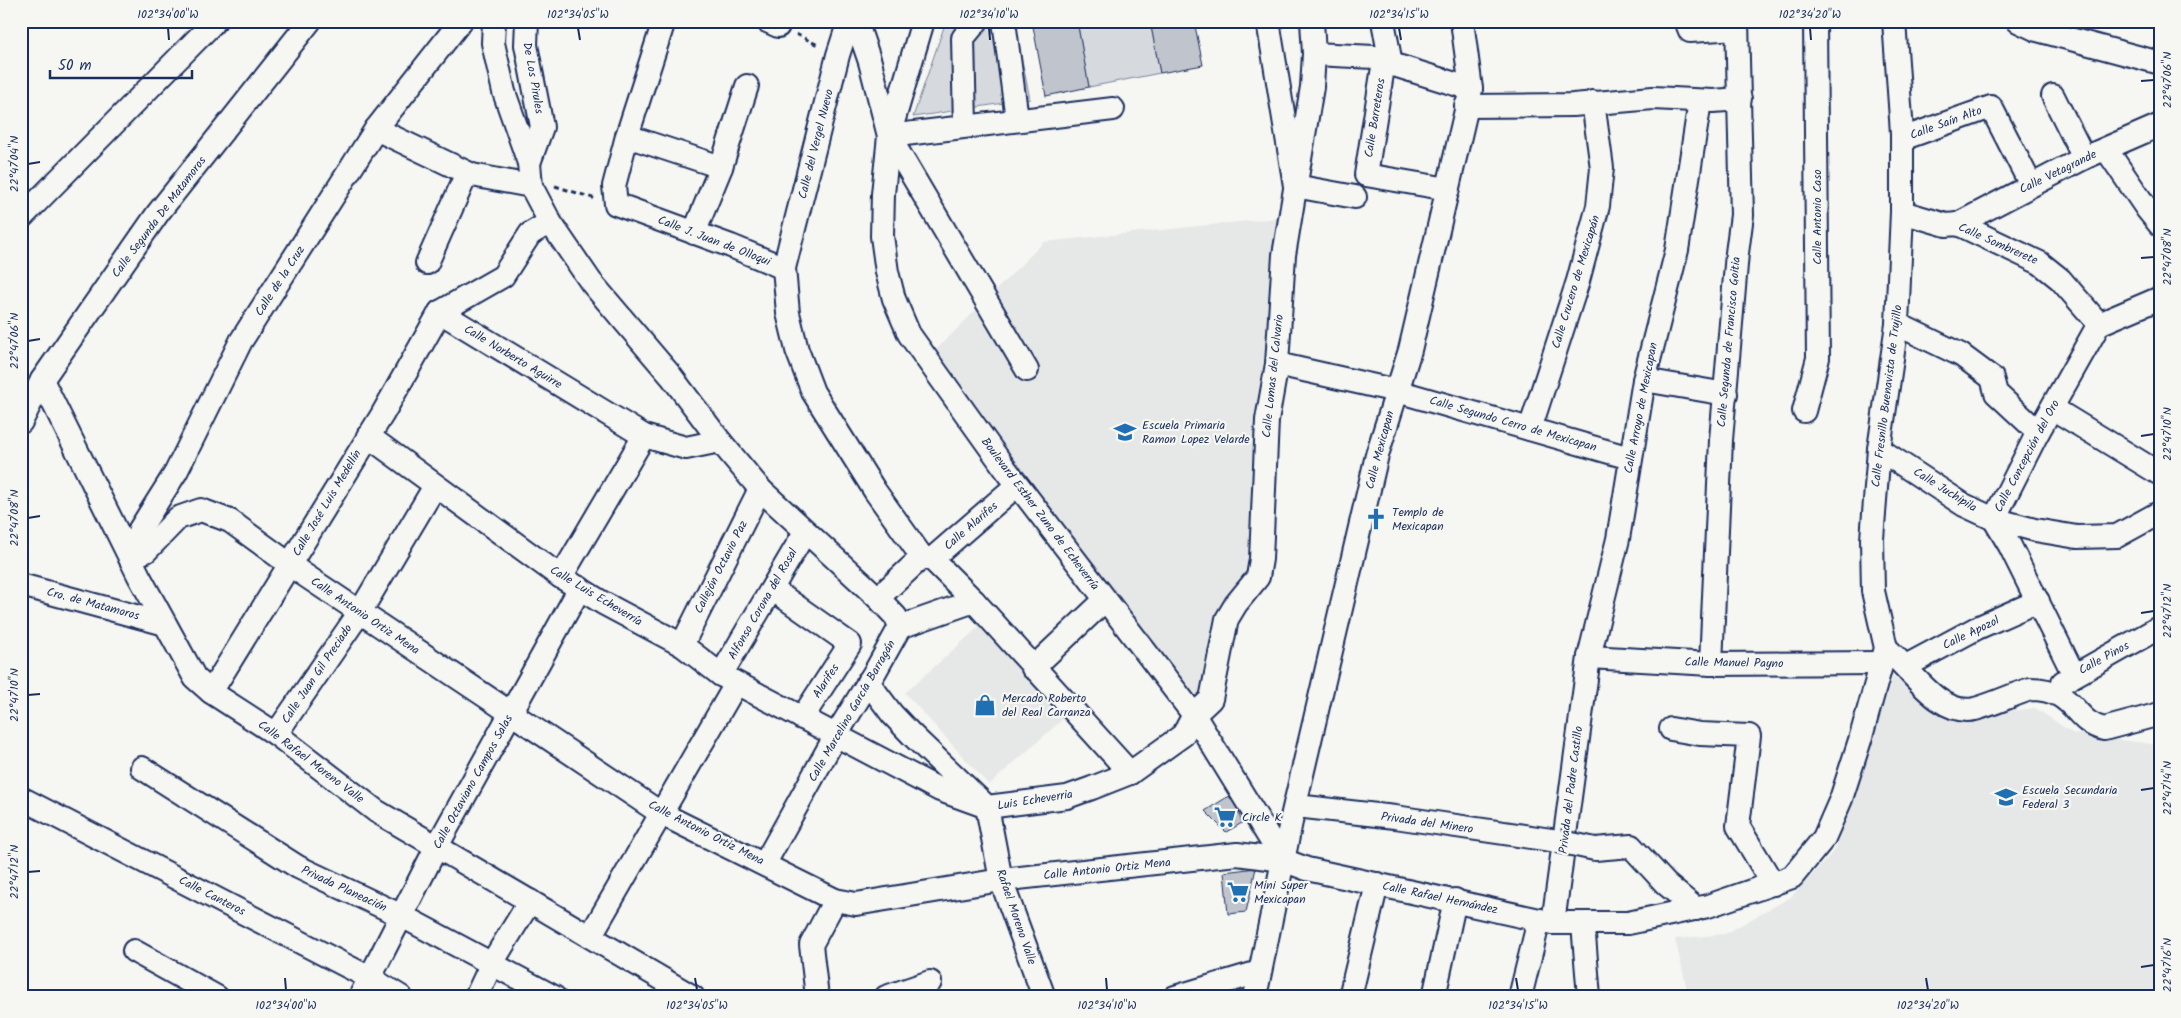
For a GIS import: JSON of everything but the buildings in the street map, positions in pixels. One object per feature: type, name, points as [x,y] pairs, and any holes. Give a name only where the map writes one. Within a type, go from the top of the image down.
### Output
[{"type":"street","points":[[21,218],[215,21]]},
{"type":"street","name":"Calle Segunda De Matamoros","points":[[21,422],[42,380],[158,213],[310,21]]},
{"type":"street","name":"Calle de la Cruz","points":[[130,558],[140,529],[176,472],[241,341],[376,129],[461,21]]},
{"type":"street","points":[[494,21],[493,43],[504,92],[528,163],[531,186],[550,222],[591,282],[671,376],[720,441],[760,489],[878,598],[896,617],[900,627]]},
{"type":"street","name":"De Los Pirules","points":[[527,21],[526,45],[542,127],[528,163]]},
{"type":"street","points":[[616,204],[614,186],[627,136],[664,21]]},
{"type":"street","name":"Calle del Vergel Nuevo","points":[[784,268],[838,54],[849,21]]},
{"type":"street","points":[[856,21],[870,62],[889,136],[1027,370]]},
{"type":"street","points":[[889,136],[923,21]]},
{"type":"street","points":[[965,126],[963,38],[977,21]]},
{"type":"street","points":[[1004,21],[1017,119]]},
{"type":"street","points":[[1268,21],[1295,186],[1355,197]]},
{"type":"street","name":"Calle Lomas del Calvario","points":[[1194,715],[1211,699],[1227,619],[1236,604],[1258,577],[1267,420],[1276,364],[1284,255],[1312,86],[1314,54],[1312,21]]},
{"type":"street","name":"Calle Barreteros","points":[[1383,21],[1387,62],[1366,175],[1448,189]]},
{"type":"street","name":"Calle Mexicapan","points":[[1255,997],[1283,860],[1377,455],[1410,350],[1469,97],[1462,21]]},
{"type":"street","points":[[1686,21],[1690,31],[1737,24]]},
{"type":"street","name":"Calle Antonio Caso","points":[[1804,411],[1818,358],[1815,21]]},
{"type":"street","name":"Calle Fresnillo Buenavista de Trujillo","points":[[1591,924],[1628,923],[1696,909],[1792,877],[1824,838],[1841,799],[1860,740],[1883,656],[1873,591],[1872,539],[1879,449],[1897,324],[1902,212],[1902,139],[1894,21]]},
{"type":"street","points":[[2018,21],[2037,30],[2160,63]]},
{"type":"street","name":"Calle Segunda de Francisco Goitia","points":[[1711,664],[1721,440],[1742,215],[1737,24]]},
{"type":"street","points":[[1314,54],[1374,57],[1469,97],[1573,105],[1653,98],[1700,101],[1740,99]]},
{"type":"street","points":[[694,234],[722,167],[747,86]]},
{"type":"street","points":[[2053,96],[2084,158]]},
{"type":"street","name":"Calle Arroyo de Mexicapan","points":[[1589,657],[1618,539],[1644,380],[1677,250],[1700,101]]},
{"type":"street","name":"Calle Crucero de Mexicapán","points":[[1530,429],[1578,281],[1598,206],[1602,168],[1593,102]]},
{"type":"street","name":"Calle Saín Alto","points":[[1902,139],[1992,107],[2031,185]]},
{"type":"street","points":[[889,136],[1017,119],[1113,109]]},
{"type":"street","name":"Calle Vetagrande","points":[[1958,224],[2084,158],[2160,125]]},
{"type":"street","points":[[376,129],[468,173],[531,186]]},
{"type":"street","points":[[627,136],[722,167]]},
{"type":"street","name":"Boulevard Esther Zuno de Echeverría","points":[[889,136],[883,194],[882,236],[894,300],[909,334],[1017,485],[1194,715],[1283,860]]},
{"type":"street","points":[[2106,149],[2146,210],[2160,225]]},
{"type":"street","points":[[427,263],[468,173]]},
{"type":"street","name":"Calle J. Juan de Olloqui","points":[[616,204],[784,268],[785,293],[794,341],[813,392],[875,491],[927,558],[974,601],[1130,773]]},
{"type":"street","name":"Calle Sombrerete","points":[[1902,212],[1946,225],[1958,224],[2040,263],[2060,279],[2099,324]]},
{"type":"street","points":[[440,312],[503,276],[530,234],[550,222]]},
{"type":"street","points":[[2099,324],[2156,307]]},
{"type":"street","name":"Calle Norberto Aguirre","points":[[440,312],[644,436],[686,448],[720,441]]},
{"type":"street","name":"Calle José Luis Medellín","points":[[210,692],[382,415],[440,312]]},
{"type":"street","points":[[1897,324],[1961,355],[1992,378],[1996,393],[2038,432]]},
{"type":"street","name":"Calle Concepción del Oro","points":[[2074,675],[2010,546],[1994,519],[2038,432],[2099,324]]},
{"type":"street","name":"Calle Segundo Cerro de Mexicapan","points":[[1276,364],[1397,391],[1630,458]]},
{"type":"street","name":"Calle Rafael Moreno Valle","points":[[42,380],[130,558],[195,678],[210,692],[276,734],[376,811],[436,848],[591,935],[693,997]]},
{"type":"street","points":[[1644,380],[1726,394]]},
{"type":"street","points":[[2052,408],[2160,474]]},
{"type":"street","name":"Calle Luis Echeverría","points":[[368,436],[435,486],[603,603],[682,645],[728,680],[836,735]]},
{"type":"street","name":"Calle Octaviano Campos Salas","points":[[365,988],[436,848],[510,714],[571,582],[644,436]]},
{"type":"street","name":"Calle Juchipila","points":[[1879,449],[1964,505],[1994,519],[2035,530],[2077,537],[2117,536],[2159,516]]},
{"type":"street","name":"Calle Alarifes","points":[[878,598],[1017,485]]},
{"type":"street","name":"Calle Juan Gil Preciado","points":[[276,734],[360,612],[435,486]]},
{"type":"street","name":"Callejón Octavio Paz","points":[[682,645],[760,489]]},
{"type":"street","name":"Calle Antonio Ortiz Mena","points":[[130,558],[146,551],[178,518],[201,510],[230,521],[303,574],[662,814],[765,863],[796,882],[836,900],[856,904],[1002,880],[1237,854],[1283,860]]},
{"type":"street","name":"Alfonso Corona del Rosal","points":[[591,935],[662,814],[772,589],[805,532]]},
{"type":"street","name":"Cro. de Matamoros","points":[[21,585],[125,611],[165,624]]},
{"type":"street","name":"Alarifes","points":[[772,589],[850,644],[802,718]]},
{"type":"street","points":[[1033,668],[1105,600]]},
{"type":"street","name":"Calle Marcelino García Barragán","points":[[765,863],[836,735],[900,627],[974,601]]},
{"type":"street","name":"Calle Apozol","points":[[1906,666],[1976,628],[2038,601]]},
{"type":"street","name":"Calle Pinos","points":[[2050,690],[2160,627]]},
{"type":"street","points":[[1883,656],[1906,666],[1939,700],[1956,709],[1974,709],[2030,689],[2050,690],[2068,700],[2096,728],[2104,729],[2160,714]]},
{"type":"street","name":"Calle Manuel Payno","points":[[1589,657],[1711,664],[1883,656]]},
{"type":"street","name":"Privada del Padre Castillo","points":[[1520,997],[1546,921],[1589,657]]},
{"type":"street","points":[[868,682],[892,714],[987,807]]},
{"type":"street","name":"Luis Echeverria","points":[[836,735],[940,790],[987,807],[1067,798],[1130,773],[1182,735],[1194,715]]},
{"type":"street","points":[[1671,729],[1700,734],[1749,736],[1738,826],[1773,884]]},
{"type":"street","name":"Privada Planeación","points":[[142,768],[298,867],[402,916],[554,997]]},
{"type":"street","name":"Calle Canteros","points":[[21,798],[365,988],[401,997]]},
{"type":"street","name":"Privada del Minero","points":[[1296,806],[1395,817],[1595,849],[1631,846],[1666,884],[1696,909]]},
{"type":"street","name":"Rafael Moreno Valle","points":[[987,807],[1002,880],[1044,997]]},
{"type":"street","name":"Calle Rafael Hernández","points":[[1283,860],[1308,869],[1546,921],[1591,924]]},
{"type":"street","points":[[1350,997],[1377,884]]},
{"type":"street","points":[[817,997],[810,945],[836,900]]},
{"type":"street","points":[[1434,997],[1455,900]]},
{"type":"street","points":[[476,997],[492,963],[530,901]]},
{"type":"street","points":[[1591,924],[1591,993]]},
{"type":"street","points":[[134,951],[217,997]]},
{"type":"street","points":[[1175,997],[1259,972]]},
{"type":"street","points":[[886,997],[930,982]]},
{"type":"path","points":[[772,23],[838,54]]},
{"type":"path","points":[[531,186],[556,186],[616,204]]},
{"type":"shaded area","points":[[946,21],[1014,21],[1030,99],[913,117]]},
{"type":"shaded area","points":[[1077,21],[1150,21],[1160,73],[1089,87]]},
{"type":"shaded area","name":"Escuela Primaria Ramon Lopez Velarde","points":[[1289,217],[1258,577],[1194,715],[926,360],[1044,242]]},
{"type":"shaded area","name":"Mercado Roberto del Real Carranza","points":[[981,625],[1065,717],[989,785],[905,693]]},
{"type":"shaded area","name":"Escuela Secundaria Federal 3","points":[[1893,677],[1960,717],[2035,708],[2074,734],[2160,745],[2160,997],[1689,997],[1675,939],[1725,934],[1791,897],[1835,850]]},
{"type":"place","name":"Escuela Primaria Ramon Lopez Velarde","points":[[1125,432]]},
{"type":"place","name":"Templo de Mexicapan","points":[[1376,519]]},
{"type":"place","name":"Mercado Roberto del Real Carranza","points":[[985,705]]},
{"type":"place","name":"Escuela Secundaria Federal 3","points":[[2006,797]]},
{"type":"place","name":"Circle K","points":[[1225,817]]},
{"type":"place","name":"Mini Super Mexicapan","points":[[1238,892]]}]
